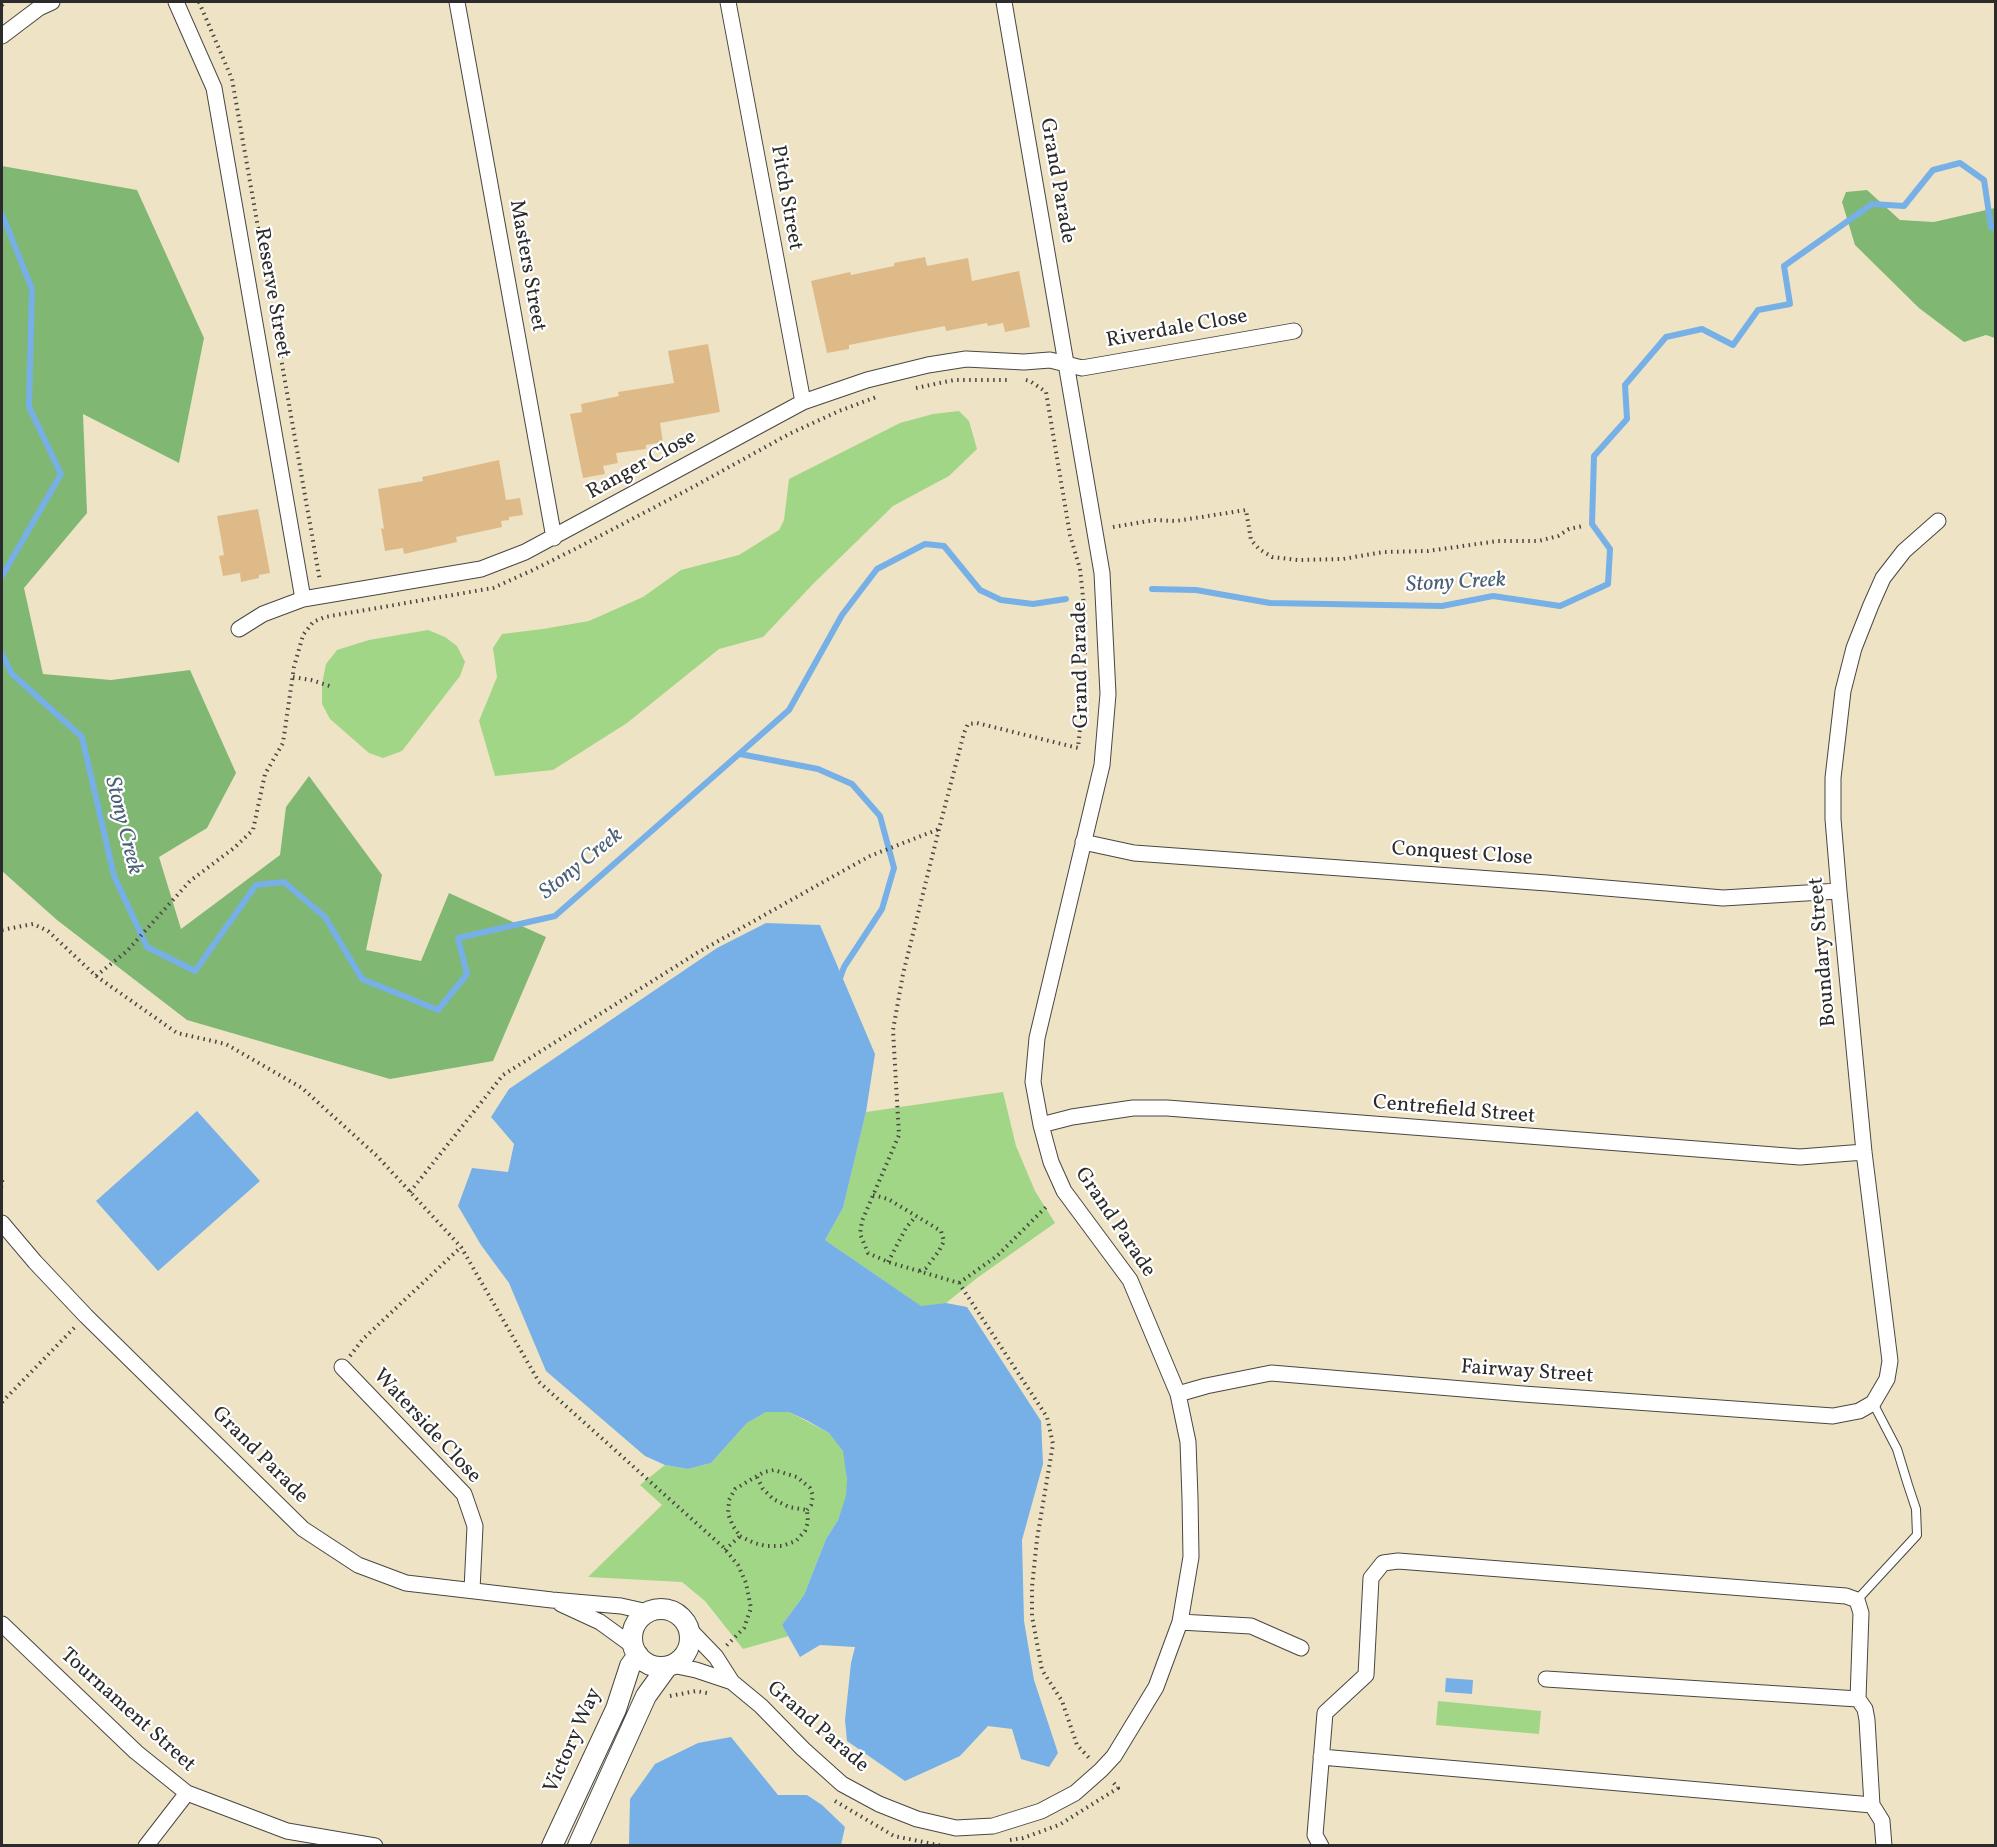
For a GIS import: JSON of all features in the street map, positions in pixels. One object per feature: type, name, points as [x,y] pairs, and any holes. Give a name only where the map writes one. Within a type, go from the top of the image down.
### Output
[{"type":"street","points":[[2,36],[39,8],[52,2]]},
{"type":"street","name":"Reserve Street","points":[[176,2],[214,88],[303,598]]},
{"type":"street","name":"Masters Street","points":[[457,2],[554,538]]},
{"type":"street","name":"Pitch Street","points":[[728,2],[802,402]]},
{"type":"street","name":"Grand Parade","points":[[689,1629],[716,1657],[732,1682],[761,1706],[803,1749],[842,1784],[879,1804],[917,1820],[956,1828],[993,1826],[1041,1811],[1075,1793],[1114,1756],[1156,1687],[1180,1622],[1191,1557],[1191,1522],[1188,1442],[1178,1394],[1131,1280],[1064,1191],[1051,1162],[1033,1082],[1037,1038],[1102,765],[1108,694],[1102,573],[1004,2]]},
{"type":"street","name":"Riverdale Close","points":[[1067,365],[1082,368],[1294,331]]},
{"type":"street","name":"Ranger Close","points":[[239,629],[263,614],[303,598],[481,569],[525,552],[802,402],[867,380],[937,363],[966,359],[1024,362],[1050,360],[1067,365]]},
{"type":"street","name":"Boundary Street","points":[[1874,1403],[1887,1379],[1890,1361],[1864,1152],[1833,819],[1833,778],[1843,691],[1854,648],[1883,578],[1904,550],[1938,521]]},
{"type":"street","name":"Conquest Close","points":[[1083,842],[1134,853],[1723,898],[1839,891]]},
{"type":"street","name":"Centrefield Street","points":[[1041,1125],[1072,1117],[1133,1108],[1167,1108],[1770,1156],[1800,1157],[1864,1152]]},
{"type":"street","name":"Grand Parade","points":[[2,1223],[86,1316],[303,1529],[358,1565],[397,1579],[427,1586],[621,1606],[648,1612]]},
{"type":"street","name":"Waterside Close","points":[[342,1366],[464,1494],[476,1526],[472,1590]]},
{"type":"street","name":"Fairway Street","points":[[1178,1394],[1271,1373],[1534,1395],[1833,1416],[1859,1411],[1874,1403]]},
{"type":"street","points":[[1321,1845],[1315,1835],[1324,1713],[1366,1675],[1371,1578],[1383,1563],[1398,1561],[1799,1592],[1846,1596],[1857,1600],[1861,1613],[1858,1700],[1865,1709],[1867,1720],[1872,1805],[1882,1821],[1884,1845]]},
{"type":"street","name":"Grand Parade","points":[[552,1600],[600,1622],[636,1651]]},
{"type":"street","points":[[578,1845],[646,1696],[669,1666],[683,1657],[688,1649],[689,1629],[685,1620],[668,1609],[657,1609],[640,1618],[634,1626],[632,1636],[636,1651],[645,1662],[655,1666],[669,1666]]},
{"type":"street","points":[[1180,1622],[1251,1626],[1301,1648]]},
{"type":"street","name":"Tournament Street","points":[[2,1624],[136,1752],[187,1793],[287,1831],[375,1845]]},
{"type":"street","name":"Victory Way","points":[[552,1845],[616,1709],[636,1651]]},
{"type":"street","name":"Grand Parade","points":[[669,1666],[696,1670],[732,1682]]},
{"type":"street","points":[[1546,1679],[1858,1700]]},
{"type":"street","points":[[1321,1757],[1872,1805]]},
{"type":"street","points":[[146,1845],[187,1793]]},
{"type":"lane","points":[[1857,1600],[1917,1535],[1916,1509],[1897,1449],[1874,1403]]},
{"type":"path","points":[[2,5],[6,2]]},
{"type":"path","points":[[913,388],[954,380],[1012,380]]},
{"type":"path","points":[[1022,380],[1030,381],[1046,392],[1070,535],[1080,569],[1085,616],[1085,680],[1078,748],[977,723],[968,724],[939,828],[903,974],[893,1030],[898,1135],[862,1221],[860,1234],[868,1253],[918,1272],[959,1283],[1047,1418],[1053,1444],[1037,1539],[1032,1587],[1032,1616],[1042,1670],[1062,1701],[1077,1745],[1084,1754]]},
{"type":"path","points":[[96,975],[127,951],[190,881],[234,848],[253,830],[266,774],[283,743],[293,677],[303,635],[313,622],[325,617],[493,588],[693,488],[789,434],[884,394]]},
{"type":"path","points":[[1113,527],[1154,520],[1176,521],[1245,510],[1251,540],[1259,549],[1272,556],[1298,560],[1343,559],[1383,552],[1428,551],[1498,541],[1539,541],[1583,526]]},
{"type":"path","points":[[293,677],[333,687]]},
{"type":"path","points":[[410,1192],[503,1075],[697,953],[870,856],[939,828]]},
{"type":"path","points":[[2,930],[33,924],[48,931],[96,975],[177,1033],[226,1044],[302,1088],[377,1156],[461,1247],[539,1382],[725,1550],[738,1565],[746,1583],[751,1608],[744,1628],[727,1645]]},
{"type":"path","points":[[873,1195],[888,1199],[941,1231],[944,1241],[926,1268],[918,1272]]},
{"type":"path","points":[[959,1283],[997,1256],[1048,1206]]},
{"type":"path","points":[[888,1262],[906,1228],[915,1217]]},
{"type":"path","points":[[342,1366],[363,1339],[461,1247]]},
{"type":"path","points":[[2,1402],[86,1316]]},
{"type":"path","points":[[774,1470],[797,1477],[810,1488],[813,1496],[807,1510],[808,1522],[805,1531],[796,1541],[782,1546],[766,1546],[740,1536],[733,1526],[728,1514],[729,1500],[735,1489],[757,1477],[764,1472],[774,1470]]},
{"type":"path","points":[[757,1477],[763,1489],[773,1499],[789,1507],[807,1510]]},
{"type":"path","points":[[725,1550],[740,1536]]},
{"type":"path","points":[[663,1703],[669,1697],[696,1691],[718,1696]]},
{"type":"path","points":[[832,1798],[839,1805],[894,1836],[943,1845]]},
{"type":"green space","points":[[2,166],[137,190],[204,338],[179,463],[83,414],[87,513],[24,588],[43,674],[111,680],[190,670],[236,773],[207,828],[159,857],[181,929],[280,855],[286,807],[309,776],[382,875],[366,950],[421,961],[449,893],[546,937],[493,1061],[390,1079],[187,1020],[57,920],[2,871]]},
{"type":"green space","points":[[1867,190],[1900,220],[1934,222],[1995,208],[1995,338],[1986,335],[1964,342],[1919,308],[1855,245],[1842,202],[1846,192]]},
{"type":"green space","points":[[959,411],[969,421],[977,449],[949,476],[893,506],[813,584],[763,637],[719,649],[627,723],[553,770],[495,776],[479,721],[497,677],[493,648],[502,634],[589,621],[643,597],[681,570],[739,555],[779,530],[784,520],[789,479],[900,423],[933,414]]},
{"type":"green space","points":[[428,630],[445,637],[457,646],[465,662],[460,676],[402,751],[383,758],[369,753],[330,719],[322,704],[322,684],[326,664],[337,650],[369,640]]},
{"type":"green space","points":[[1003,1092],[1016,1146],[1035,1191],[1055,1223],[977,1278],[946,1303],[922,1307],[825,1240],[843,1208],[866,1112]]},
{"type":"green space","points":[[766,1412],[789,1412],[829,1433],[844,1451],[847,1480],[847,1496],[838,1520],[826,1539],[804,1595],[782,1625],[789,1636],[743,1649],[705,1601],[682,1582],[588,1577],[662,1505],[640,1485],[665,1465],[688,1469],[711,1463],[747,1423]]},
{"type":"green space","points":[[1438,1701],[1541,1711],[1539,1734],[1436,1725]]},
{"type":"water","points":[[766,923],[820,925],[875,1054],[866,1112],[843,1208],[825,1240],[921,1306],[946,1303],[967,1307],[1041,1421],[1043,1464],[1022,1540],[1024,1621],[1034,1680],[1058,1753],[1049,1767],[1021,1759],[1012,1729],[988,1726],[960,1756],[905,1781],[847,1741],[845,1720],[855,1647],[820,1645],[800,1657],[782,1625],[804,1595],[826,1539],[838,1520],[846,1496],[847,1480],[843,1451],[829,1433],[808,1421],[789,1412],[766,1412],[747,1423],[711,1463],[688,1469],[665,1465],[645,1456],[546,1371],[509,1283],[481,1245],[458,1206],[472,1168],[508,1172],[514,1144],[491,1117],[509,1089],[717,948]]},
{"type":"water","points":[[197,1111],[260,1181],[158,1271],[96,1201]]},
{"type":"water","points":[[1446,1678],[1473,1680],[1472,1694],[1445,1692]]},
{"type":"water","points":[[731,1737],[778,1795],[807,1795],[822,1805],[845,1827],[841,1845],[629,1845],[630,1799],[655,1764],[698,1743]]},
{"type":"building","points":[[925,257],[927,266],[968,258],[972,281],[1019,271],[1030,327],[1005,332],[1003,323],[988,326],[987,323],[946,331],[945,326],[849,345],[849,349],[827,353],[811,281],[850,272],[851,275],[894,266],[894,263]]},
{"type":"building","points":[[708,344],[720,412],[660,423],[663,442],[646,445],[646,449],[616,453],[618,463],[603,466],[605,474],[583,478],[570,414],[582,412],[581,404],[619,396],[618,392],[674,383],[668,351]]},
{"type":"building","points":[[499,460],[506,500],[520,498],[523,515],[501,521],[502,527],[456,537],[457,542],[404,554],[403,548],[385,551],[378,489],[423,481],[422,477]]},
{"type":"building","points":[[258,509],[270,573],[241,582],[240,573],[223,576],[219,556],[224,555],[217,516]]},
{"type":"waterway","name":"Stony Creek","points":[[1152,589],[1196,590],[1270,603],[1442,606],[1493,596],[1560,606],[1608,584],[1610,549],[1592,524],[1594,456],[1627,419],[1625,385],[1666,337],[1702,329],[1733,345],[1758,310],[1790,304],[1784,266],[1872,204],[1904,206],[1933,170],[1960,163],[1984,180],[1991,227],[1996,230]]},
{"type":"waterway","name":"Stony Creek","points":[[2,214],[32,289],[29,407],[61,474],[2,576]]},
{"type":"waterway","name":"Stony Creek","points":[[2,654],[12,674],[82,737],[114,876],[147,947],[195,971],[256,885],[284,882],[325,917],[362,979],[438,1010],[467,974],[458,938],[555,916],[789,710],[842,615],[877,569],[925,544],[944,546],[980,590],[1001,600],[1033,604],[1066,599]]},
{"type":"waterway","points":[[740,754],[818,769],[852,784],[880,816],[894,868],[882,909],[844,967],[839,981]]}]
